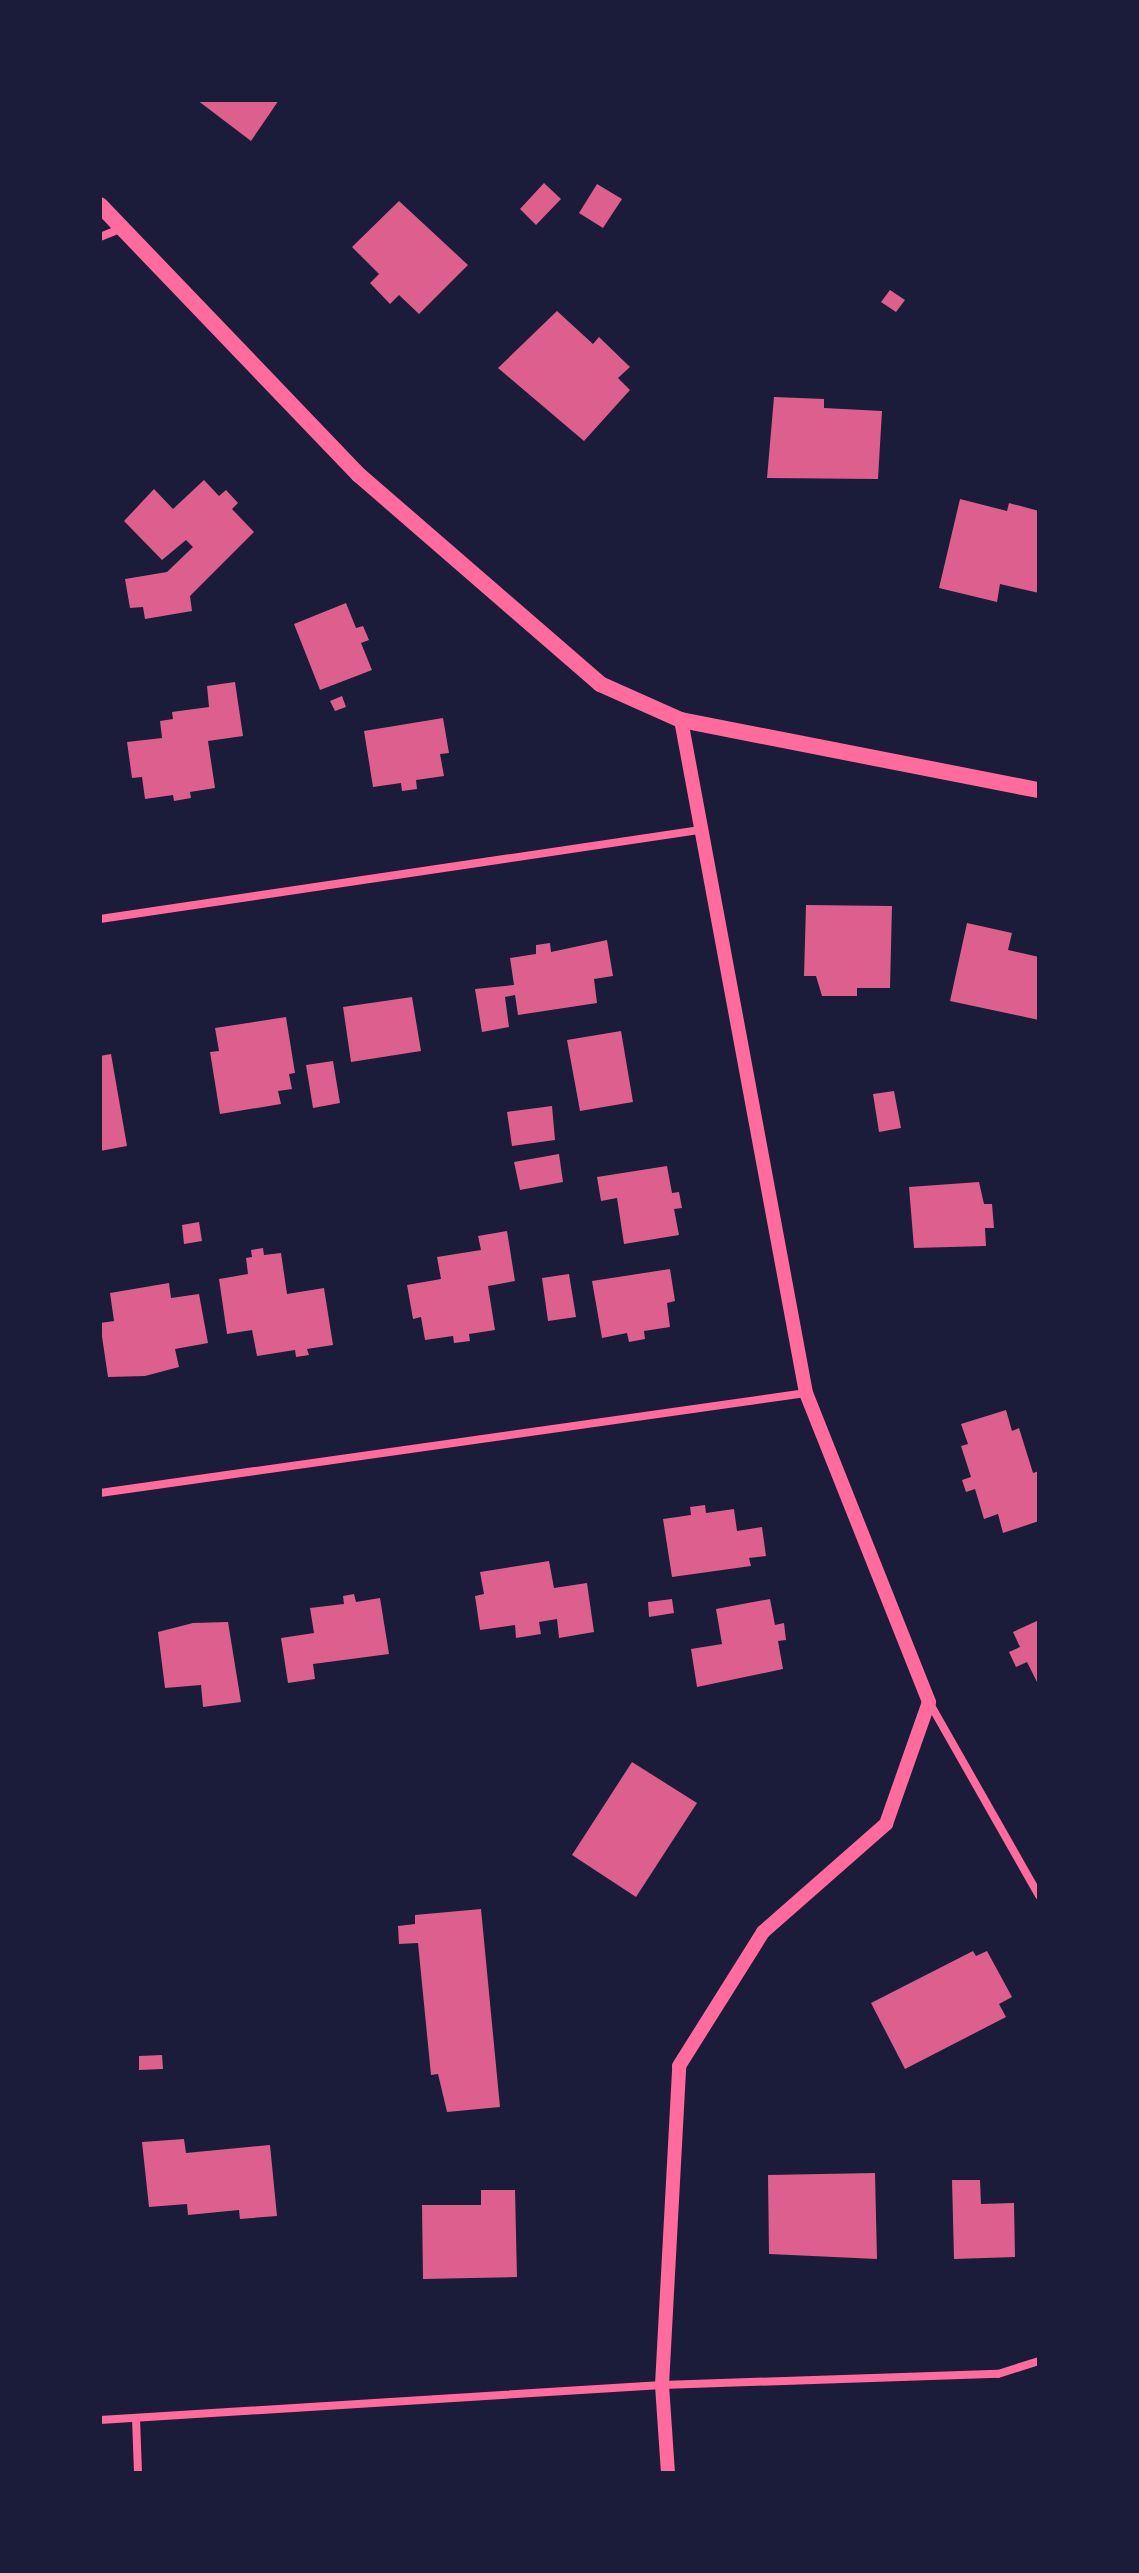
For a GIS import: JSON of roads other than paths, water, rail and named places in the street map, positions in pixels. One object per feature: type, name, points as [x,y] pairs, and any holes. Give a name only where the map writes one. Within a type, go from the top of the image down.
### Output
[{"type":"main road","points":[[100,205],[359,475],[506,606],[600,684],[681,720],[1039,790]]},
{"type":"street","points":[[100,237],[123,228]]},
{"type":"street","points":[[681,720],[806,1393],[929,1702],[1039,1896]]},
{"type":"street","points":[[100,919],[700,830]]},
{"type":"street","points":[[100,1493],[806,1393]]},
{"type":"street","points":[[668,2473],[662,2385],[679,2066],[763,1932],[886,1824],[929,1702]]},
{"type":"street","points":[[100,2420],[662,2385],[998,2374],[1039,2361]]},
{"type":"street","points":[[136,2418],[138,2473]]}]
